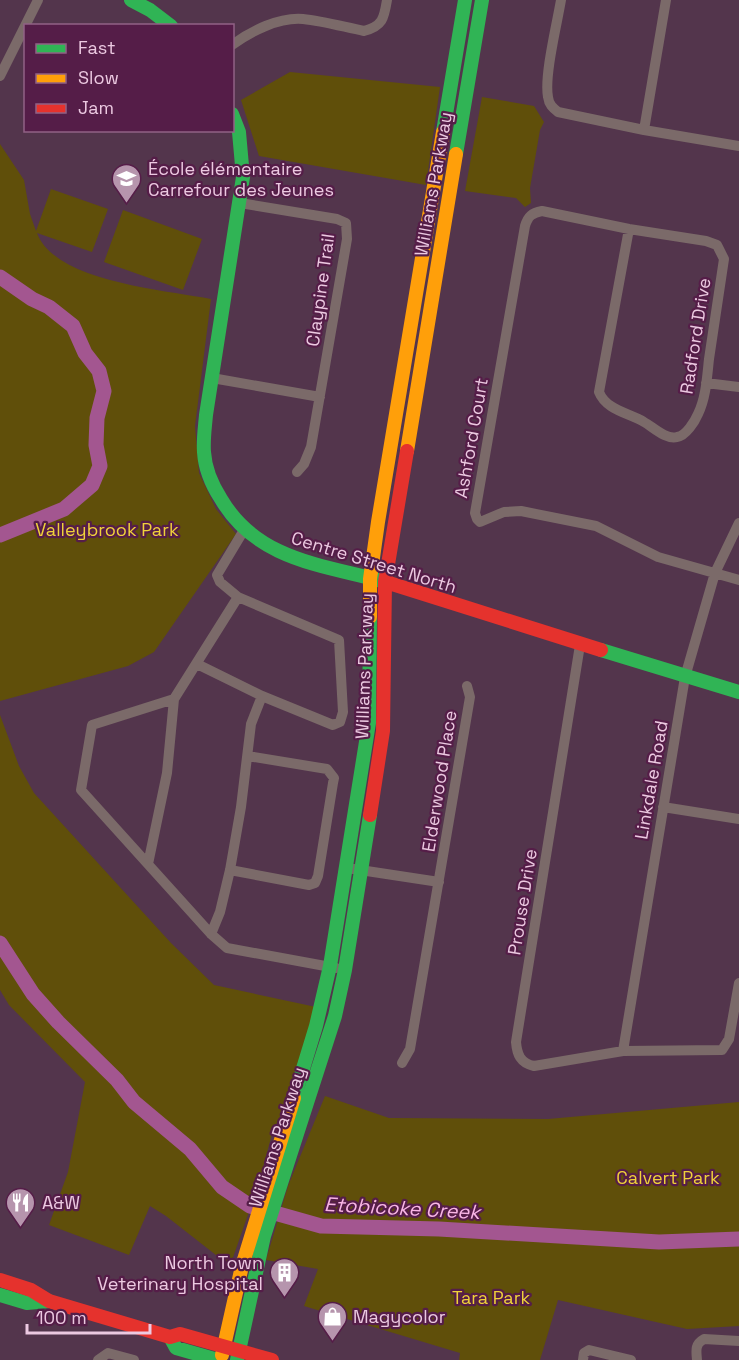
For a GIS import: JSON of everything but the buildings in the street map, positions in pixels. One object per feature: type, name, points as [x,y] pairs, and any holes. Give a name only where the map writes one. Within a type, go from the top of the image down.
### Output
[{"type":"main road","points":[[131,0],[150,10],[168,24]]},
{"type":"main road","name":"Williams Parkway","points":[[271,1191],[335,1016],[345,970],[369,723],[370,579],[465,0]]},
{"type":"main road","name":"Williams Parkway","points":[[221,1355],[238,1281],[258,1232],[271,1191],[316,1026],[354,869],[383,731],[385,582],[482,0]]},
{"type":"main road","name":"Centre Street North","points":[[234,119],[239,132],[243,177],[204,435],[205,463],[220,498],[244,530],[267,547],[310,564],[385,582],[580,645],[739,692]]},
{"type":"main road","name":"Williams Parkway","points":[[238,1355],[258,1232]]},
{"type":"main road","points":[[0,1280],[31,1290],[49,1301],[170,1337],[176,1348],[272,1360]]},
{"type":"main road","points":[[0,1295],[27,1303],[49,1301]]},
{"type":"street","points":[[0,76],[5,54],[38,0]]},
{"type":"street","points":[[234,44],[256,30],[302,19],[364,31],[377,27],[385,14],[387,0]]},
{"type":"street","points":[[561,0],[547,83],[551,107],[558,112],[739,146]]},
{"type":"street","points":[[645,130],[666,0]]},
{"type":"street","name":"Claypine Trail","points":[[240,203],[337,219],[346,223],[347,239],[321,397],[311,447],[304,464],[297,472]]},
{"type":"street","name":"Ashford Court","points":[[629,229],[542,211],[532,213],[527,220],[475,513],[480,522],[504,512],[521,511],[596,525],[658,557],[716,573]]},
{"type":"street","name":"Radford Drive","points":[[629,229],[706,241],[717,245],[721,251],[724,259],[706,383],[698,413],[687,431],[676,438],[668,437],[641,420],[608,405],[602,399],[600,392],[629,229]]},
{"type":"street","points":[[212,378],[321,397]]},
{"type":"street","points":[[706,383],[739,387]]},
{"type":"street","name":"Linkdale Road","points":[[623,1051],[685,677],[716,573],[739,523]]},
{"type":"street","points":[[197,664],[262,696],[333,725],[340,722],[343,712],[339,640],[238,597],[220,582],[217,575],[244,530]]},
{"type":"street","points":[[716,573],[739,580]]},
{"type":"street","points":[[148,864],[166,773],[174,699],[238,597]]},
{"type":"street","name":"Prouse Drive","points":[[580,645],[516,1042],[520,1059],[534,1066],[623,1051]]},
{"type":"street","name":"Elderwood Place","points":[[402,1063],[411,1049],[470,697],[467,686]]},
{"type":"street","points":[[211,934],[220,912],[230,870],[251,724],[262,696]]},
{"type":"street","points":[[174,699],[92,725],[81,790],[211,934],[227,948],[345,970]]},
{"type":"street","points":[[230,870],[309,885],[315,883],[334,778],[327,769],[248,756]]},
{"type":"street","points":[[663,807],[739,819]]},
{"type":"street","points":[[354,869],[439,882]]},
{"type":"street","points":[[623,1051],[722,1050],[729,1039],[739,983]]},
{"type":"street","points":[[697,1360],[696,1347],[699,1342],[704,1340],[739,1341]]},
{"type":"street","points":[[583,1360],[584,1353],[589,1350],[631,1360]]},
{"type":"street","points":[[98,1360],[108,1353],[134,1360]]},
{"type":"green space","points":[[290,72],[440,87],[426,185],[259,156],[241,100]]},
{"type":"green space","points":[[482,97],[534,106],[544,122],[540,130],[530,188],[531,203],[525,207],[516,198],[465,191]]},
{"type":"green space","name":"Valleybrook Park","points":[[0,144],[24,180],[30,214],[36,231],[51,189],[108,209],[92,252],[37,233],[48,250],[65,263],[114,281],[211,299],[195,426],[199,473],[216,509],[236,534],[154,652],[128,666],[0,701]]},
{"type":"green space","points":[[123,210],[202,239],[183,290],[104,262]]},
{"type":"green space","points":[[0,715],[19,766],[34,793],[171,943],[214,985],[316,1007],[230,1266],[150,1206],[129,1255],[49,1225],[68,1172],[85,1082],[9,1005],[0,990]]},
{"type":"green space","points":[[325,1096],[389,1118],[548,1119],[739,1102],[739,1326],[687,1329],[558,1300],[540,1360],[459,1360],[460,1353],[304,1306],[318,1269],[266,1260],[288,1186]]},
{"type":"waterway","name":"Etobicoke Creek","points":[[0,277],[32,299],[49,307],[73,326],[85,353],[99,371],[104,391],[97,418],[96,445],[100,466],[92,485],[64,509],[0,535]]},
{"type":"waterway","name":"Etobicoke Creek","points":[[0,943],[33,994],[117,1080],[134,1102],[190,1149],[222,1187],[250,1206],[321,1226],[439,1229],[659,1242],[739,1239]]},
{"type":"traffic: fast","points":[[131,0],[150,10],[168,24]]},
{"type":"traffic: fast","points":[[443,132],[465,0]]},
{"type":"traffic: fast","points":[[456,154],[482,0]]},
{"type":"traffic: fast","points":[[234,119],[239,132],[243,177],[206,415],[204,447],[207,471],[218,494],[236,520],[274,549],[318,565],[389,583]]},
{"type":"traffic: fast","points":[[294,1098],[316,1026],[330,966],[369,723],[370,617]]},
{"type":"traffic: fast","points":[[601,650],[739,692]]},
{"type":"traffic: fast","points":[[237,1360],[264,1236],[335,1016],[345,970],[370,815]]},
{"type":"traffic: fast","points":[[0,1295],[27,1303],[49,1301]]},
{"type":"traffic: fast","points":[[170,1337],[176,1348],[218,1360]]},
{"type":"traffic: slow","points":[[370,617],[370,579],[378,522],[443,132]]},
{"type":"traffic: slow","points":[[407,451],[456,154]]},
{"type":"traffic: slow","points":[[222,1355],[242,1266],[294,1098]]},
{"type":"traffic: jam","points":[[370,815],[383,731],[385,582],[407,451]]},
{"type":"traffic: jam","points":[[389,583],[601,650]]},
{"type":"traffic: jam","points":[[0,1280],[31,1290],[49,1301],[170,1337],[180,1334],[272,1360]]},
{"type":"place","name":"École élémentaire Carrefour des Jeunes","points":[[127,204]]},
{"type":"place","name":"A&W","points":[[21,1228]]},
{"type":"place","name":"North Town Veterinary Hospital","points":[[284,1298]]},
{"type":"place","name":"Magycolor","points":[[332,1342]]},
{"type":"park label","name":"Calvert Park","points":[[668,1177]]},
{"type":"park label","name":"Tara Park","points":[[491,1297]]}]
